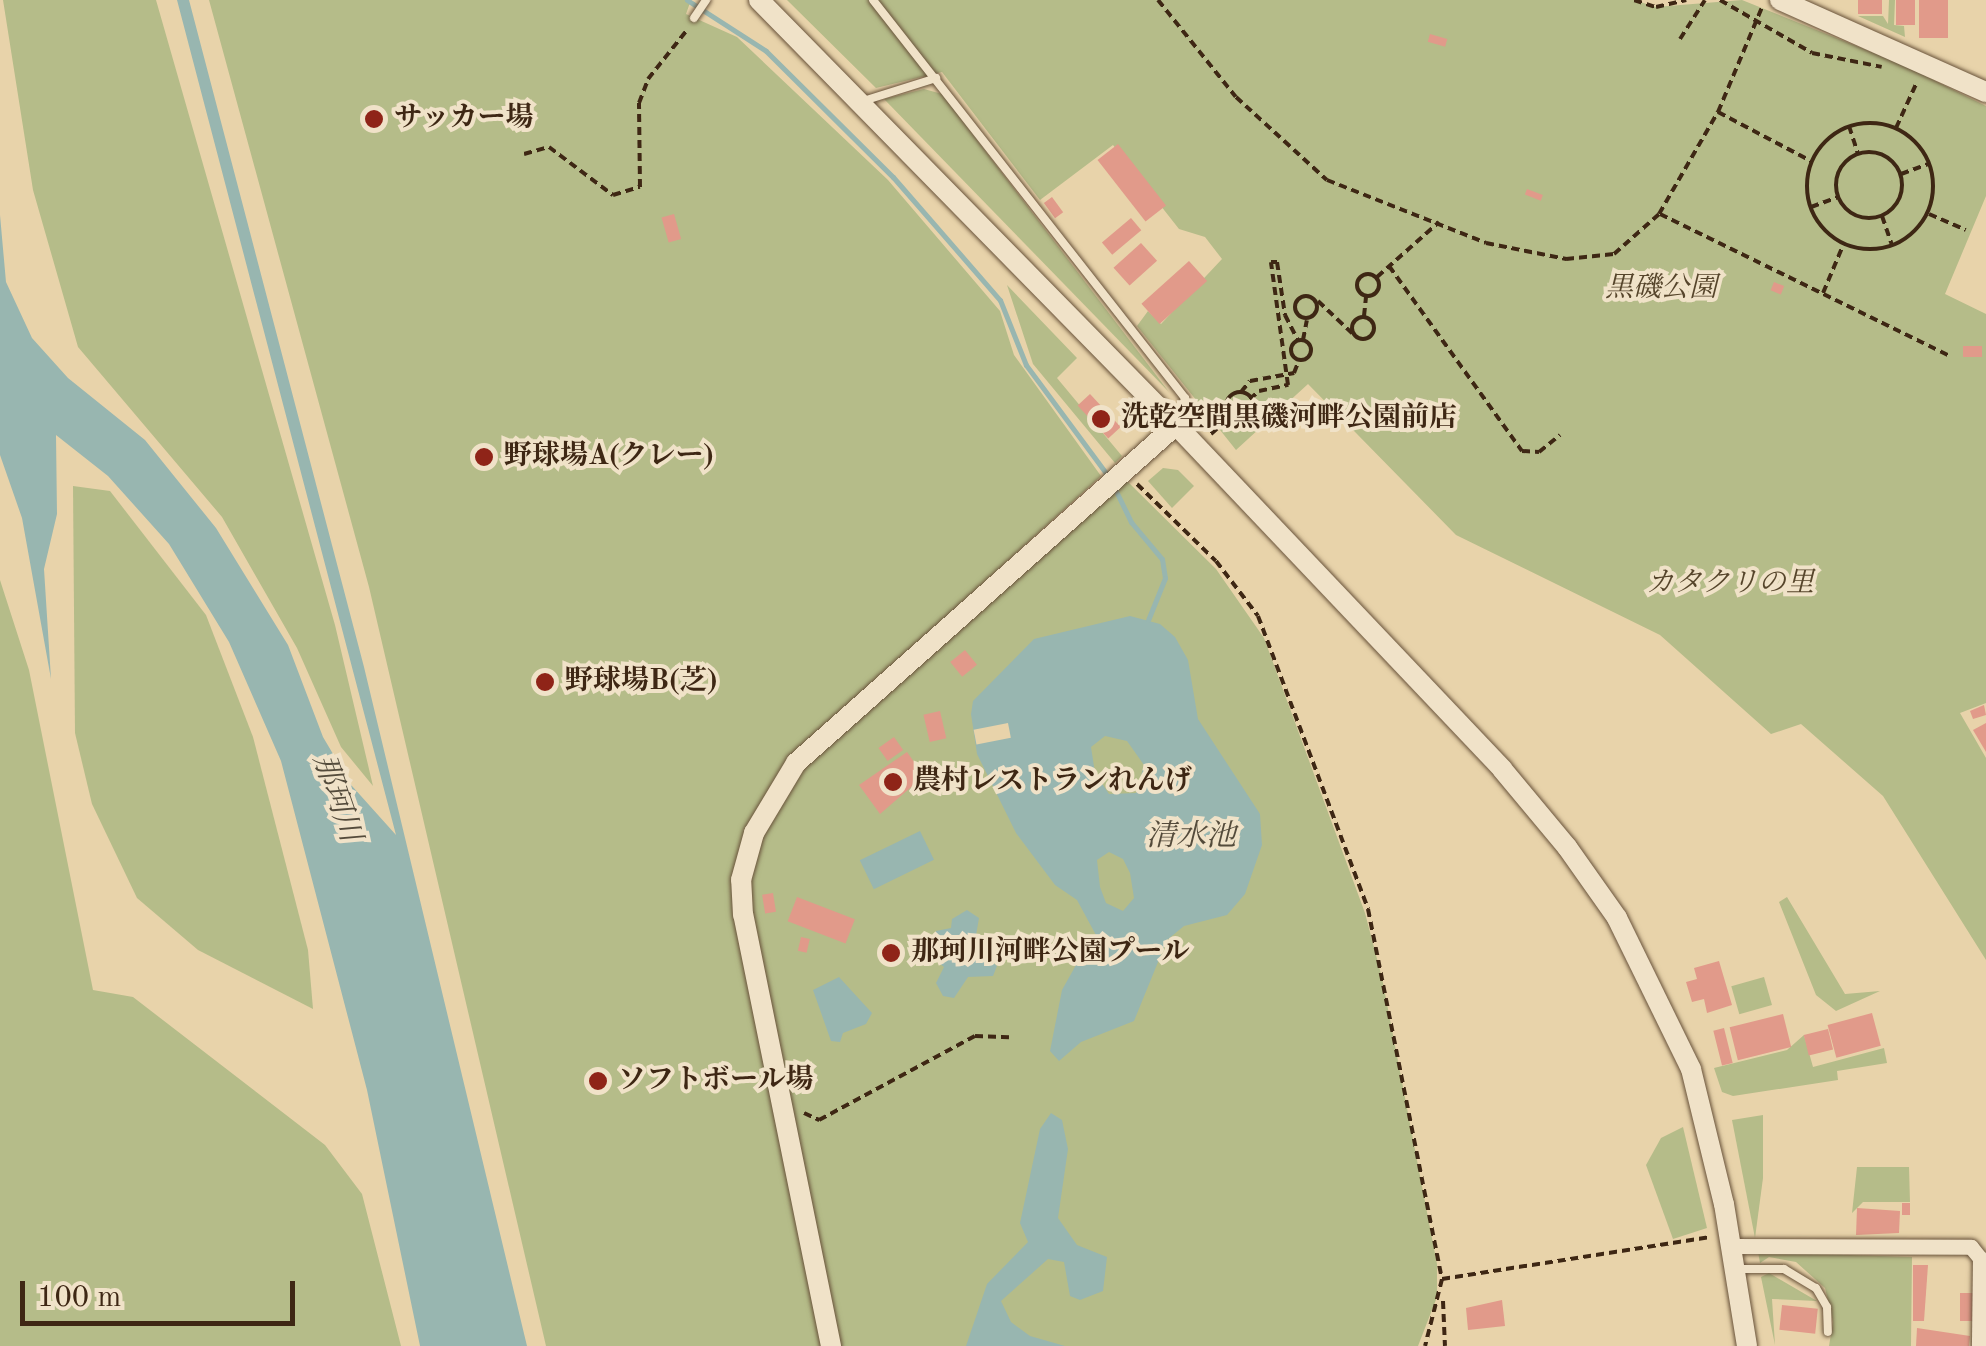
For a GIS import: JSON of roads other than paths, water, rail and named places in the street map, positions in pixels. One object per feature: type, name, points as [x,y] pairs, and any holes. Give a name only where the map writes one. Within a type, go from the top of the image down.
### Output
[{"type":"street","points":[[758,0],[1176,425],[1502,769],[1618,918],[1691,1069],[1731,1240],[1748,1346]]},
{"type":"street","points":[[1780,0],[1986,92]]},
{"type":"street","points":[[831,1346],[743,915],[741,880],[754,833],[796,763],[1176,425]]},
{"type":"street","points":[[1731,1240],[1972,1248],[1980,1258],[1979,1346]]},
{"type":"lane","points":[[694,18],[706,0]]},
{"type":"lane","points":[[874,0],[1020,194],[1185,398],[1188,408],[1176,425]]},
{"type":"lane","points":[[859,102],[936,78]]},
{"type":"lane","points":[[1736,1269],[1784,1269],[1816,1288],[1827,1307],[1828,1332]]},
{"type":"water","name":"那珂川","points":[[177,0],[189,0],[364,667],[527,1346],[420,1346],[367,1090],[281,761],[229,642],[169,544],[108,476],[56,435],[57,514],[44,569],[51,679],[22,518],[0,455],[0,215],[6,282],[32,338],[68,378],[145,440],[216,528],[288,645],[323,737],[352,786],[396,835]]},
{"type":"water","name":"清水池","points":[[1130,616],[1160,624],[1175,637],[1188,660],[1198,719],[1260,814],[1262,845],[1245,894],[1227,915],[1184,926],[1167,940],[1134,1021],[1081,1042],[1059,1061],[1050,1051],[1062,990],[1076,965],[1096,952],[1097,937],[1077,900],[1055,885],[1016,833],[977,754],[971,714],[973,701],[1034,639]],"holes":[[[1105,736],[1127,741],[1144,765],[1136,793],[1109,794],[1095,773],[1091,747]],[[1109,852],[1123,859],[1130,873],[1134,898],[1123,911],[1106,903],[1100,887],[1097,860]]]},
{"type":"water","points":[[920,831],[934,860],[874,889],[860,860]]},
{"type":"water","points":[[967,910],[979,918],[974,947],[997,966],[993,976],[968,977],[954,998],[943,996],[936,983],[944,967],[929,955],[936,931],[951,928],[952,919]]},
{"type":"water","points":[[839,977],[872,1013],[866,1024],[843,1033],[840,1042],[831,1041],[813,990]]},
{"type":"water","points":[[1051,1113],[1062,1120],[1068,1149],[1058,1218],[1077,1245],[1107,1257],[1103,1291],[1080,1300],[1070,1296],[1064,1262],[1048,1259],[1001,1301],[1011,1322],[1030,1336],[1065,1346],[966,1346],[987,1284],[1028,1242],[1020,1223],[1040,1129]]},
{"type":"waterway","points":[[687,0],[766,51],[893,177],[1000,300],[1026,365],[1109,477]]},
{"type":"waterway","points":[[1114,487],[1131,522],[1162,559],[1165,578],[1148,620]]},
{"type":"place","name":"サッカー場","points":[[374,119]]},
{"type":"place","name":"洗乾空間黒磯河畔公園前店","points":[[1101,419]]},
{"type":"place","name":"野球場A(クレー)","points":[[484,457]]},
{"type":"place","name":"野球場B(芝)","points":[[545,682]]},
{"type":"place","name":"農村レストランれんげ","points":[[893,782]]},
{"type":"place","name":"那珂川河畔公園プール","points":[[891,953]]},
{"type":"place","name":"ソフトボール場","points":[[598,1081]]},
{"type":"park label","name":"黒磯公園","points":[[1661,289]]},
{"type":"park label","name":"カタクリの里","points":[[1730,584]]}]
